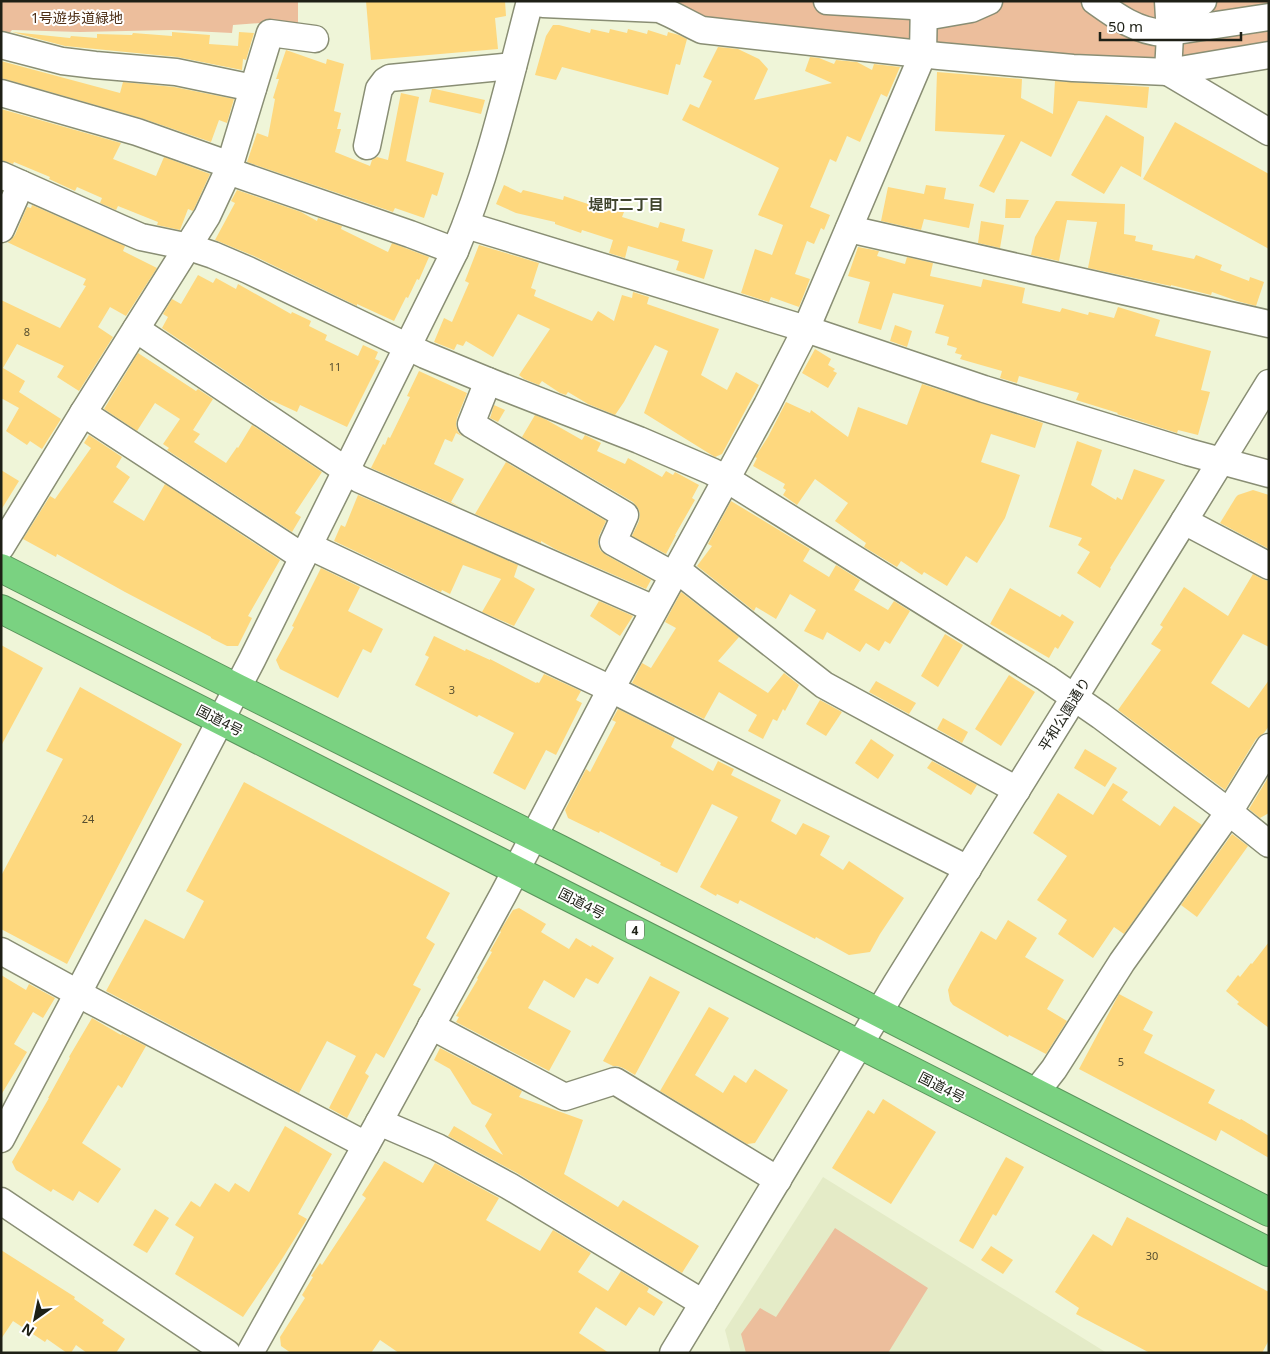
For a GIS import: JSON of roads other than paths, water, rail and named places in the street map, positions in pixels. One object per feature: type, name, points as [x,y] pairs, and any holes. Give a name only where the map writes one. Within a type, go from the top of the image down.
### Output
[{"type":"highway","points":[[1,568],[533,836],[1269,1212]]},
{"type":"highway","name":"国道4号","points":[[1,608],[1269,1252]]},
{"type":"street","points":[[827,1],[912,6],[925,9],[971,9],[988,1]]},
{"type":"street","points":[[1095,1],[1130,25],[1150,32],[1163,33],[1204,1]]},
{"type":"street","points":[[1168,1],[1168,72]]},
{"type":"street","points":[[1,1139],[221,720],[455,251],[466,225],[491,147],[530,2],[659,9],[675,15],[688,11],[702,30],[1073,68],[1168,72],[1269,55]]},
{"type":"street","points":[[250,1353],[379,1122],[516,870],[654,609],[767,405],[806,328],[923,54],[925,9]]},
{"type":"street","points":[[1169,30],[1269,17]]},
{"type":"street","points":[[1,547],[207,216],[229,168],[270,33],[315,39]]},
{"type":"street","points":[[1,45],[62,61],[176,72],[253,88]]},
{"type":"street","points":[[367,146],[379,89],[390,78],[513,66]]},
{"type":"street","points":[[1168,72],[1269,132]]},
{"type":"street","points":[[1,93],[137,132],[455,251]]},
{"type":"street","points":[[1,229],[11,179],[134,234],[213,254],[408,347],[711,471],[1038,672],[1075,697],[1230,812],[1269,844]]},
{"type":"street","points":[[466,225],[806,328],[984,389],[1188,452],[1269,474]]},
{"type":"street","points":[[849,229],[1269,324]]},
{"type":"street","points":[[136,329],[347,470],[359,480],[654,609]]},
{"type":"street","points":[[488,381],[471,424],[626,515],[613,542],[674,572],[824,685],[1017,790]]},
{"type":"street","name":"平和公園通り","points":[[673,1353],[879,1012],[1269,383]]},
{"type":"street","points":[[83,413],[306,552],[611,689],[968,869]]},
{"type":"street","points":[[1184,521],[1269,566]]},
{"type":"street","points":[[1036,1092],[1054,1069],[1122,962],[1230,812],[1269,747]]},
{"type":"street","points":[[1,951],[366,1145]]},
{"type":"street","points":[[430,1026],[565,1097],[615,1081],[778,1180]]},
{"type":"street","points":[[379,1122],[437,1148],[509,1186],[703,1303]]},
{"type":"street","points":[[1,1201],[227,1353]]},
{"type":"district","name":"堤町二丁目","points":[[626,204]]},
{"type":"park label","name":"1号遊歩道緑地","points":[[77,17]]}]
